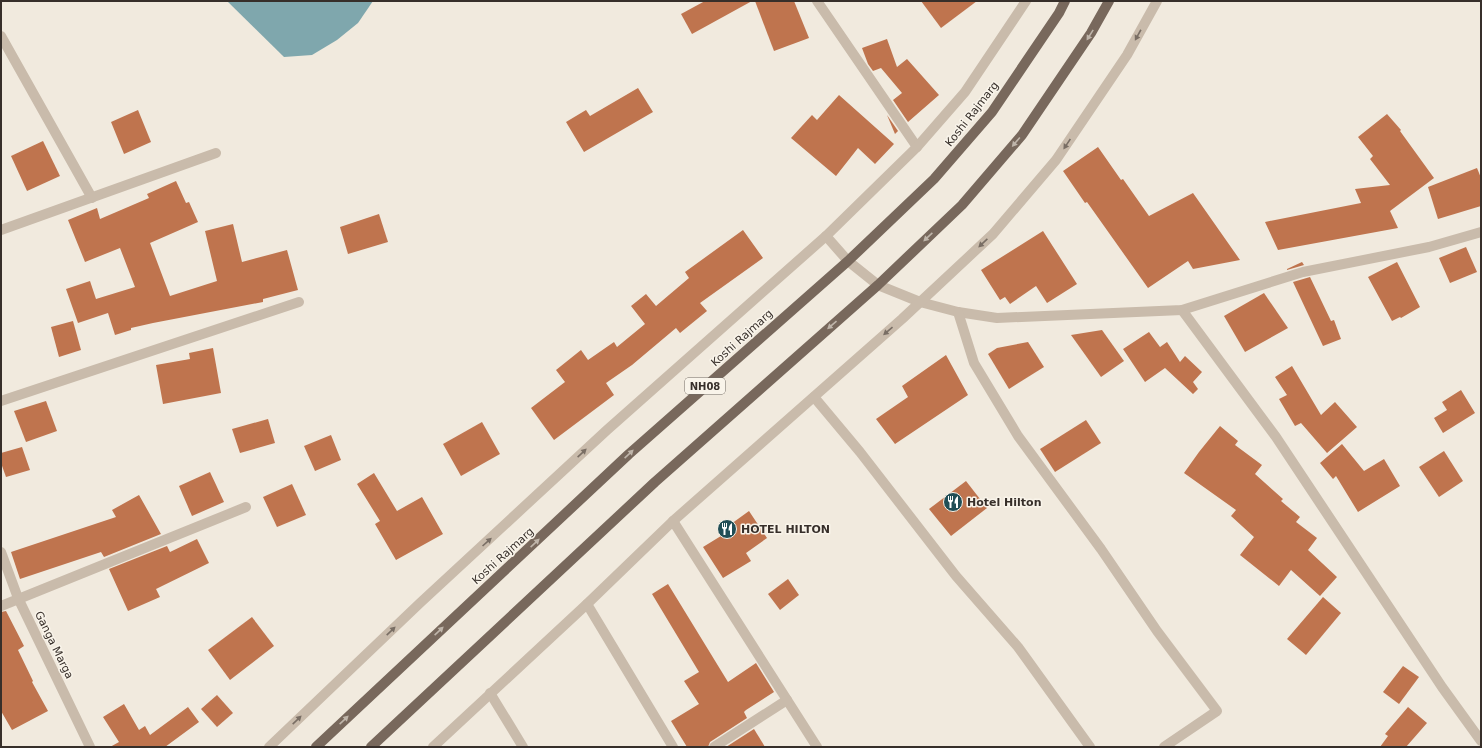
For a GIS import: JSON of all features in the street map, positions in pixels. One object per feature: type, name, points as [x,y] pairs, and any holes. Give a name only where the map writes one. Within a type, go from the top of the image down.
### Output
[{"type":"main road","name":"Koshi Rajmarg","points":[[316,747],[629,454],[848,260],[934,179],[992,112],[1059,13],[1065,1]]},
{"type":"main road","points":[[371,747],[655,482],[878,285],[962,206],[1022,135],[1091,33],[1109,1]]},
{"type":"street","points":[[817,1],[917,147]]},
{"type":"street","points":[[269,747],[420,603],[607,430],[826,236],[917,147],[965,92],[1026,1]]},
{"type":"street","points":[[433,747],[587,604],[673,521],[920,302],[993,234],[1056,160],[1127,55],[1157,1]]},
{"type":"street","points":[[1,36],[92,198]]},
{"type":"street","points":[[1,230],[216,153]]},
{"type":"street","points":[[826,236],[848,260],[878,285],[920,302],[958,312],[997,318],[1182,310],[1303,272],[1429,247],[1481,232]]},
{"type":"street","points":[[1,401],[299,302]]},
{"type":"street","points":[[1182,310],[1276,437],[1437,680],[1481,741]]},
{"type":"street","points":[[958,312],[974,363],[1018,436],[1217,711],[1164,747]]},
{"type":"street","points":[[814,396],[865,458],[956,576],[1018,647],[1090,747]]},
{"type":"street","points":[[1,606],[246,508]]},
{"type":"street","points":[[673,521],[817,747]]},
{"type":"street","name":"Ganga Marga","points":[[1,552],[18,598],[90,747]]},
{"type":"street","points":[[587,604],[673,747]]},
{"type":"street","points":[[490,693],[523,747]]},
{"type":"street","points":[[714,747],[787,700]]},
{"type":"water","points":[[227,1],[373,1],[358,23],[337,40],[312,55],[284,57]]},
{"type":"building","points":[[705,1],[752,1],[692,34],[681,14]]},
{"type":"building","points":[[755,1],[794,1],[809,38],[774,51]]},
{"type":"building","points":[[921,1],[977,1],[941,28]]},
{"type":"building","points":[[887,39],[897,67],[907,59],[939,95],[908,122],[893,100],[902,93],[881,68],[873,71],[868,64],[862,48]]},
{"type":"building","points":[[638,88],[653,112],[584,152],[566,122],[586,110],[590,116]]},
{"type":"building","points":[[839,95],[894,144],[875,164],[858,148],[836,176],[791,138],[812,115],[817,120]]},
{"type":"building","points":[[138,110],[151,142],[124,154],[111,122]]},
{"type":"building","points":[[1387,114],[1401,130],[1400,131],[1434,178],[1390,211],[1398,228],[1278,250],[1265,222],[1361,203],[1355,189],[1390,185],[1370,159],[1373,156],[1358,137]]},
{"type":"building","points":[[887,115],[898,131],[895,134]]},
{"type":"building","points":[[43,141],[60,176],[27,191],[11,156]]},
{"type":"building","points":[[1098,147],[1149,216],[1193,193],[1240,260],[1193,269],[1188,261],[1148,288],[1063,171]]},
{"type":"building","points":[[1477,168],[1481,178],[1481,206],[1438,219],[1428,187]]},
{"type":"building","points":[[176,181],[186,203],[189,202],[198,222],[150,243],[170,296],[217,281],[205,231],[233,224],[242,262],[287,250],[298,290],[263,299],[263,302],[153,323],[131,328],[131,330],[115,335],[108,313],[78,323],[66,289],[90,281],[96,299],[135,287],[120,248],[85,262],[68,220],[97,208],[100,219],[149,198],[147,194]]},
{"type":"building","points":[[379,214],[388,242],[348,254],[340,227]]},
{"type":"building","points":[[743,230],[763,258],[700,303],[707,311],[680,333],[676,328],[632,365],[606,383],[614,395],[554,440],[531,408],[565,382],[556,370],[581,350],[588,360],[614,342],[617,347],[645,324],[631,306],[646,294],[656,306],[689,278],[685,272]]},
{"type":"building","points":[[1043,231],[1077,284],[1047,303],[1036,286],[1010,304],[1005,297],[1000,300],[981,270]]},
{"type":"building","points":[[1466,247],[1477,272],[1450,283],[1439,258]]},
{"type":"building","points":[[1302,262],[1304,265],[1287,270],[1287,269]]},
{"type":"building","points":[[1397,262],[1420,307],[1401,318],[1400,317],[1392,321],[1368,277]]},
{"type":"building","points":[[1310,277],[1331,321],[1334,320],[1341,339],[1323,346],[1293,282]]},
{"type":"building","points":[[1264,293],[1288,328],[1245,352],[1224,316]]},
{"type":"building","points":[[73,321],[81,350],[59,357],[51,327]]},
{"type":"building","points":[[1102,330],[1124,361],[1101,377],[1071,335]]},
{"type":"building","points":[[1149,332],[1160,347],[1167,342],[1180,362],[1185,356],[1202,372],[1193,382],[1198,389],[1193,394],[1165,368],[1145,382],[1123,349]]},
{"type":"building","points":[[1028,342],[1044,367],[1009,389],[988,354],[997,348]]},
{"type":"building","points":[[213,348],[221,393],[163,404],[156,365],[190,359],[189,353]]},
{"type":"building","points":[[946,355],[968,395],[895,444],[876,419],[908,397],[902,386]]},
{"type":"building","points":[[1292,366],[1321,415],[1335,402],[1357,427],[1327,453],[1301,423],[1295,426],[1279,399],[1287,395],[1275,377]]},
{"type":"building","points":[[1461,390],[1475,413],[1443,433],[1434,418],[1447,410],[1442,402]]},
{"type":"building","points":[[46,401],[57,431],[26,442],[14,411]]},
{"type":"building","points":[[268,419],[275,443],[240,453],[232,429]]},
{"type":"building","points":[[1086,420],[1101,443],[1055,472],[1040,449]]},
{"type":"building","points":[[482,422],[500,454],[461,476],[443,444]]},
{"type":"building","points":[[1220,426],[1238,441],[1235,445],[1262,465],[1255,474],[1283,499],[1281,501],[1300,517],[1296,522],[1317,538],[1308,550],[1337,577],[1320,596],[1291,570],[1279,586],[1240,555],[1254,537],[1231,516],[1236,510],[1184,473]]},
{"type":"building","points":[[331,435],[341,460],[315,471],[304,446]]},
{"type":"building","points":[[1342,444],[1364,471],[1384,459],[1400,486],[1358,512],[1336,476],[1333,479],[1320,463]]},
{"type":"building","points":[[22,447],[30,470],[6,477],[1,463],[1,453]]},
{"type":"building","points":[[1444,451],[1463,481],[1439,497],[1419,467]]},
{"type":"building","points":[[210,472],[224,502],[192,516],[179,486]]},
{"type":"building","points":[[374,473],[397,511],[422,497],[443,534],[396,560],[375,524],[380,521],[357,484]]},
{"type":"building","points":[[966,481],[987,508],[951,536],[929,509]]},
{"type":"building","points":[[292,484],[306,515],[277,527],[263,497]]},
{"type":"building","points":[[139,495],[161,534],[104,557],[101,552],[20,579],[11,552],[116,517],[112,510]]},
{"type":"building","points":[[749,511],[767,538],[746,553],[751,561],[723,578],[703,547],[734,528],[731,524]]},
{"type":"building","points":[[197,539],[209,563],[156,589],[160,597],[128,611],[109,569],[167,546],[170,552]]},
{"type":"building","points":[[788,579],[799,595],[780,610],[768,594]]},
{"type":"building","points":[[668,584],[728,682],[756,663],[774,692],[746,710],[744,712],[747,718],[710,742],[708,747],[687,747],[671,721],[699,704],[684,681],[699,672],[652,594]]},
{"type":"building","points":[[1323,597],[1341,613],[1306,655],[1287,639]]},
{"type":"building","points":[[6,611],[24,646],[18,650],[33,681],[32,682],[48,711],[12,730],[1,711],[1,612]]},
{"type":"building","points":[[252,617],[274,646],[230,680],[208,650]]},
{"type":"building","points":[[1403,666],[1419,677],[1399,704],[1383,692]]},
{"type":"building","points":[[217,695],[233,713],[217,727],[201,709]]},
{"type":"building","points":[[124,704],[139,730],[145,726],[150,735],[188,707],[199,722],[165,747],[110,747],[119,742],[103,717]]},
{"type":"building","points":[[1408,707],[1427,723],[1406,747],[1380,747],[1388,736],[1385,734]]},
{"type":"building","points":[[754,729],[765,747],[726,747]]},
{"type":"place","name":"Hotel Hilton","points":[[953,502]]},
{"type":"place","name":"HOTEL HILTON","points":[[727,529]]}]
